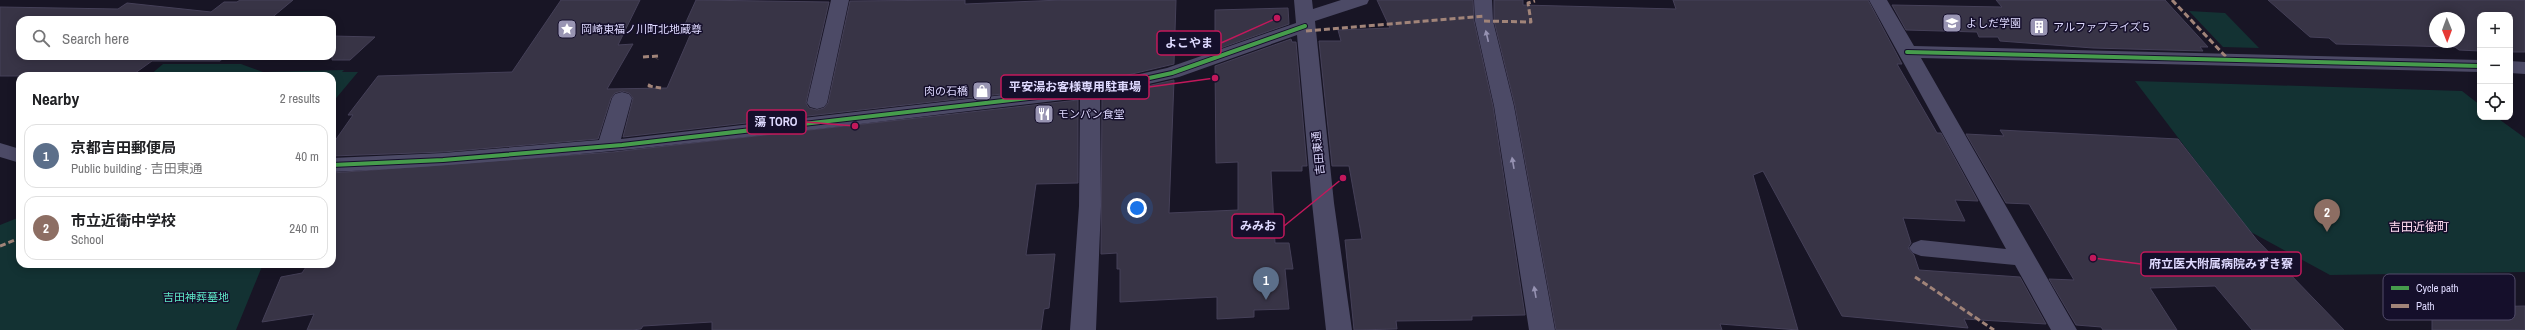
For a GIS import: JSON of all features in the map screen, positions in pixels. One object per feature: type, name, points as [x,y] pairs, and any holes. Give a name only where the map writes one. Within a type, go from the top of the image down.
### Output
[{"type":"street","points":[[817,103],[840,0]]},
{"type":"street","points":[[336,165],[443,160],[610,144],[637,143],[1090,91],[1172,73],[1304,15],[1360,0]]},
{"type":"street","points":[[1483,0],[1484,21],[1504,106],[1542,330]]},
{"type":"street","points":[[1878,0],[2064,330]]},
{"type":"street","name":"吉田東通","points":[[1304,15],[1323,203],[1339,330]]},
{"type":"street","points":[[1907,52],[2477,66]]},
{"type":"street","points":[[2513,67],[2525,68]]},
{"type":"street","points":[[1083,330],[1090,206],[1090,91]]},
{"type":"street","points":[[610,144],[622,98]]},
{"type":"street","points":[[0,150],[16,155]]},
{"type":"street","points":[[1922,248],[2023,258]]},
{"type":"green space","points":[[2189,11],[2225,13],[2259,48],[2223,47]]},
{"type":"green space","points":[[163,64],[241,64],[263,72],[154,72]]},
{"type":"green space","points":[[344,70],[342,72],[358,72],[336,98],[336,72],[263,72]]},
{"type":"green space","points":[[2135,81],[2462,91],[2477,103],[2477,120],[2500,120],[2525,138],[2525,272],[2330,275],[2249,231]]},
{"type":"green space","name":"吉田神葬墓地","points":[[16,219],[16,268],[261,268],[236,330],[0,330],[0,225]]},
{"type":"building","points":[[240,0],[293,0],[274,16],[16,16],[16,60],[221,60],[152,61],[137,72],[16,72],[16,76],[0,76],[0,7],[118,9],[127,3],[211,12],[224,2],[237,2]]},
{"type":"building","points":[[561,0],[640,0],[618,45],[633,44],[607,89],[667,88],[691,33],[681,33],[696,0],[829,2],[806,103],[809,108],[817,110],[824,108],[828,103],[850,1],[965,0],[965,4],[1061,0],[1176,0],[1174,64],[1090,84],[623,137],[633,98],[629,93],[622,91],[615,93],[611,98],[598,139],[443,152],[336,156],[336,139],[353,115],[348,115],[378,76],[512,72]]},
{"type":"building","points":[[1377,0],[1473,0],[1474,21],[1493,106],[1525,315],[1472,316],[1472,320],[1396,321],[1397,329],[1354,330],[1345,240],[1362,239],[1349,166],[1332,166],[1319,41],[1341,41],[1338,30],[1390,28]]},
{"type":"building","points":[[1494,0],[1523,0],[1523,5],[1676,9],[1673,0],[1868,0],[1902,64],[1897,64],[1937,133],[1941,133],[1978,201],[1955,200],[1965,221],[1903,218],[1911,243],[1908,248],[1914,255],[1919,270],[2020,277],[2046,324],[1964,319],[1968,328],[1842,316],[1763,171],[1753,175],[1798,330],[1720,324],[1722,330],[1556,330],[1515,106],[1494,21]]},
{"type":"building","points":[[1996,0],[2165,0],[2208,47],[2200,47],[2203,51],[2093,48],[2000,41],[1998,37],[1979,37],[1977,32],[1906,30],[1892,5],[2002,7]]},
{"type":"building","points":[[2268,0],[2525,0],[2525,52],[2513,52],[2513,12],[2477,12],[2477,51],[2459,50],[2456,48],[2465,48],[2465,12],[2429,12],[2429,46],[2336,44],[2329,38],[2310,37]]},
{"type":"building","points":[[1288,8],[1289,24],[1215,50],[1215,10]]},
{"type":"building","points":[[336,36],[375,37],[350,60],[336,60]]},
{"type":"building","points":[[1291,39],[1292,42],[1296,42],[1307,166],[1302,166],[1302,171],[1271,171],[1275,243],[1289,243],[1293,269],[1285,269],[1289,309],[1254,310],[1254,317],[1217,319],[1217,297],[1120,302],[1120,269],[1117,269],[1117,253],[1101,254],[1102,96],[1174,80],[1169,213],[1238,210],[1238,162],[1216,163],[1215,66]]},
{"type":"building","points":[[1078,100],[1078,183],[1036,184],[1026,255],[1055,254],[1049,308],[1044,309],[1041,330],[712,330],[712,322],[643,326],[641,329],[632,330],[307,330],[314,314],[262,322],[281,277],[302,273],[305,268],[336,268],[336,173],[613,152]]},
{"type":"building","points":[[2000,130],[2178,139],[2257,240],[2344,330],[2252,330],[2215,286],[2150,288],[2177,330],[2103,330],[2101,327],[2076,325],[2049,279],[2074,280],[2029,204],[2006,203],[1966,134],[2004,136]]},
{"type":"building","points":[[2515,306],[2525,306],[2525,330],[2432,330],[2432,320],[2515,320]]},
{"type":"marked path","points":[[2172,0],[2229,60]]},
{"type":"marked path","points":[[1484,21],[1531,22],[1528,3],[1535,1]]},
{"type":"marked path","points":[[1306,31],[1484,16]]},
{"type":"marked path","points":[[643,57],[658,56],[657,59]]},
{"type":"marked path","points":[[650,84],[649,86],[661,88]]},
{"type":"marked path","points":[[0,246],[16,240]]},
{"type":"marked path","points":[[1915,277],[1994,330]]},
{"type":"cycle path","points":[[336,165],[443,160],[622,145],[1090,91],[1172,73],[1305,26]]},
{"type":"cycle path","points":[[1907,52],[2477,66]]},
{"type":"place","name":"よこやま","points":[[1277,18]]},
{"type":"place","name":"よしだ学園","points":[[1952,23]]},
{"type":"place","name":"アルファプライズ５","points":[[2039,27]]},
{"type":"place","name":"岡崎東福ノ川町北地蔵尊","points":[[567,29]]},
{"type":"place","name":"平安湯お客様専用駐車場","points":[[1215,78]]},
{"type":"place","name":"肉の石橋","points":[[982,91]]},
{"type":"place","name":"モンパン食堂","points":[[1044,114]]},
{"type":"place","name":"蕩 TORO","points":[[855,126]]},
{"type":"place","name":"みみお","points":[[1343,178]]},
{"type":"place","name":"市立近衛中学校","points":[[2327,232]]},
{"type":"place","name":"府立医大附属病院みずき寮","points":[[2093,258]]},
{"type":"place","name":"京都吉田郵便局","points":[[1266,300]]},
{"type":"district","name":"吉田近衛町","points":[[2419,227]]}]
